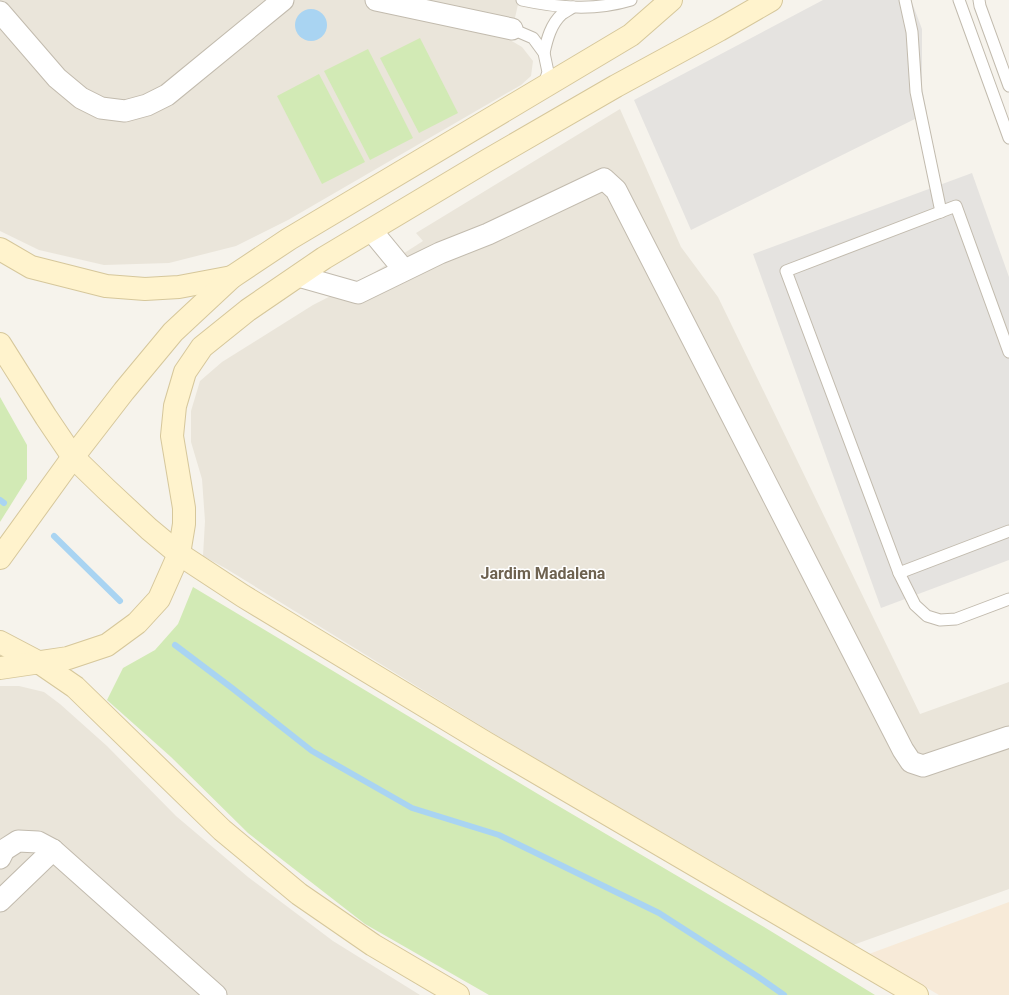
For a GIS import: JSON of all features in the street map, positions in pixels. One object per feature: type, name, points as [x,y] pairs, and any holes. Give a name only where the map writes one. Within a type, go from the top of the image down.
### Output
[{"type":"main road","points":[[0,558],[73,457],[173,332],[232,277],[289,240],[631,35],[671,0]]},
{"type":"main road","points":[[0,668],[68,658],[107,645],[137,623],[159,598],[179,554],[184,524],[184,508],[172,436],[175,406],[185,372],[202,347],[248,310],[324,258],[488,160],[772,0]]},
{"type":"main road","points":[[0,249],[31,267],[106,286],[145,289],[179,287],[232,277]]},
{"type":"main road","points":[[0,344],[73,457],[148,529],[179,554],[243,596],[486,743],[917,995]]},
{"type":"main road","points":[[0,642],[40,663],[75,687],[222,830],[298,894],[373,945],[458,995]]},
{"type":"street","points":[[0,12],[57,78],[81,98],[101,108],[125,111],[147,105],[167,95],[283,0]]},
{"type":"street","points":[[376,0],[512,29]]},
{"type":"street","points":[[298,276],[358,292],[440,253],[488,234],[604,179],[616,190],[899,743],[911,762],[923,766],[1009,737]]},
{"type":"street","points":[[371,230],[404,270]]},
{"type":"street","points":[[0,858],[4,850],[18,841],[38,842],[53,850],[215,995]]},
{"type":"street","points":[[0,901],[53,850]]},
{"type":"lane","points":[[522,0],[545,5],[573,7],[600,7],[631,0]]},
{"type":"lane","points":[[904,0],[912,32],[916,92],[941,212]]},
{"type":"lane","points":[[959,0],[1009,138]]},
{"type":"lane","points":[[979,0],[1009,86]]},
{"type":"lane","points":[[544,53],[548,36],[555,22],[562,14],[573,7]]},
{"type":"lane","points":[[512,29],[533,38],[544,53],[548,72],[543,88]]},
{"type":"lane","points":[[1009,352],[956,206],[786,271],[899,573],[916,605],[927,616],[940,620],[956,619],[1009,599]]},
{"type":"lane","points":[[899,573],[1009,531]]},
{"type":"shaded area","points":[[0,0],[519,0],[510,40],[522,47],[533,61],[531,76],[521,85],[288,220],[236,246],[169,263],[104,265],[39,250],[0,231]]},
{"type":"shaded area","points":[[823,0],[911,0],[922,29],[922,88],[927,113],[691,230],[634,100]]},
{"type":"shaded area","points":[[620,109],[681,247],[718,297],[920,714],[1009,682],[1009,889],[853,945],[504,740],[225,568],[203,556],[205,521],[202,479],[191,442],[191,411],[200,381],[222,362],[313,305],[364,279],[423,241],[416,233]]},
{"type":"shaded area","points":[[972,173],[1009,277],[1009,560],[881,608],[753,254]]},
{"type":"shaded area","points":[[0,686],[19,686],[44,692],[60,704],[107,746],[176,816],[248,877],[333,941],[420,995],[0,995]]},
{"type":"shaded area","points":[[1009,902],[1009,995],[939,995],[869,954]]},
{"type":"green space","points":[[420,38],[458,113],[419,133],[380,58]]},
{"type":"green space","points":[[368,49],[413,138],[370,160],[324,71]]},
{"type":"green space","points":[[319,74],[365,162],[322,184],[277,96]]},
{"type":"green space","points":[[0,397],[27,445],[27,479],[0,522]]},
{"type":"green space","points":[[193,587],[538,794],[759,924],[875,995],[489,995],[365,924],[248,833],[171,757],[107,700],[123,668],[155,650],[178,624]]},
{"type":"water","points":[[308,9],[314,9],[323,13],[327,25],[323,37],[314,41],[308,41],[299,37],[295,28],[295,22],[299,13]]},
{"type":"waterway","points":[[0,500],[4,503]]},
{"type":"waterway","points":[[54,536],[120,601]]},
{"type":"waterway","points":[[175,645],[312,751],[412,808],[499,835],[659,913],[784,995]]},
{"type":"district","name":"Jardim Madalena","points":[[543,573]]}]
